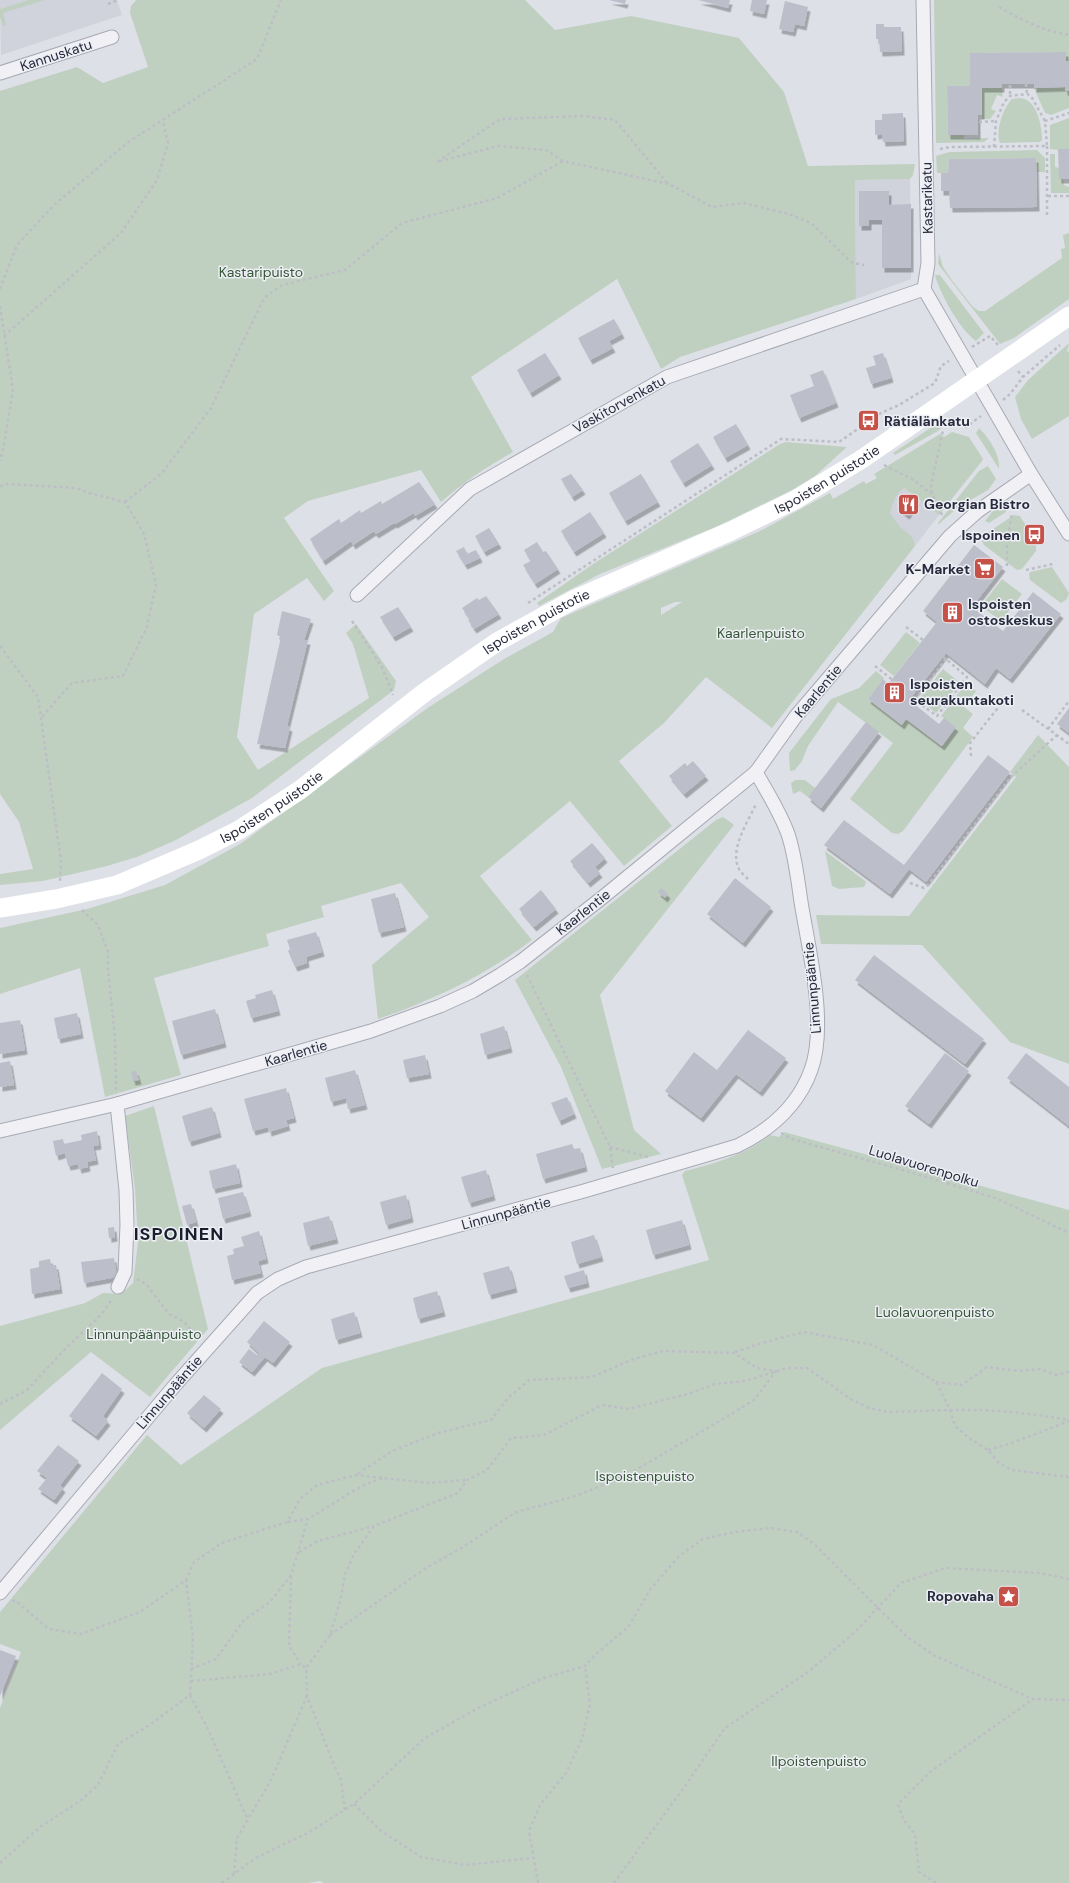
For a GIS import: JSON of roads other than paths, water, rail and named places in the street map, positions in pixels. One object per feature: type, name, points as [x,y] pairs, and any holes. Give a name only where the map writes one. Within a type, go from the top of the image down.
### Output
[{"type":"main road","name":"Ispoisten puistotie","points":[[0,908],[58,890],[117,885],[193,853],[239,830],[300,790],[425,692],[503,639],[573,600],[731,532],[789,503],[862,459],[1069,316]]},
{"type":"street","name":"Kastarikatu","points":[[923,0],[928,263],[924,289]]},
{"type":"street","name":"Kannuskatu","points":[[0,73],[112,37]]},
{"type":"street","points":[[924,289],[1031,474],[1069,534]]},
{"type":"street","name":"Vaskitorvenkatu","points":[[357,595],[470,489],[667,377],[924,289]]},
{"type":"street","name":"Kaarlentie","points":[[0,1131],[117,1104],[371,1031],[414,1016],[473,991],[520,962],[756,772],[796,716],[950,536],[978,510],[1031,474]]},
{"type":"street","name":"Linnunpääntie","points":[[5,1596],[208,1346],[257,1293],[278,1279],[292,1272],[615,1182],[737,1146],[759,1135],[772,1125],[795,1100],[811,1070],[817,1044],[814,978],[793,851],[778,812],[756,772]]},
{"type":"street","points":[[117,1104],[126,1190],[127,1225],[125,1272],[118,1287]]},
{"type":"place","name":"Rätiälänkatu","points":[[868,421]]},
{"type":"place","name":"Georgian Bistro","points":[[909,504]]},
{"type":"place","name":"Ispoinen","points":[[1035,535]]},
{"type":"place","name":"K-Market","points":[[985,569]]},
{"type":"place","name":"Ispoisten ostoskeskus","points":[[952,612]]},
{"type":"place","name":"Ispoisten seurakuntakoti","points":[[894,692]]},
{"type":"place","name":"Ropovaha","points":[[1009,1596]]},
{"type":"district","name":"ISPOINEN","points":[[179,1234]]},
{"type":"park label","name":"Kastaripuisto","points":[[261,272]]},
{"type":"park label","name":"Kaarlenpuisto","points":[[761,633]]},
{"type":"park label","name":"Luolavuorenpuisto","points":[[935,1312]]},
{"type":"park label","name":"Linnunpäänpuisto","points":[[144,1334]]},
{"type":"park label","name":"Ispoistenpuisto","points":[[645,1476]]},
{"type":"park label","name":"Ilpoistenpuisto","points":[[819,1761]]}]
